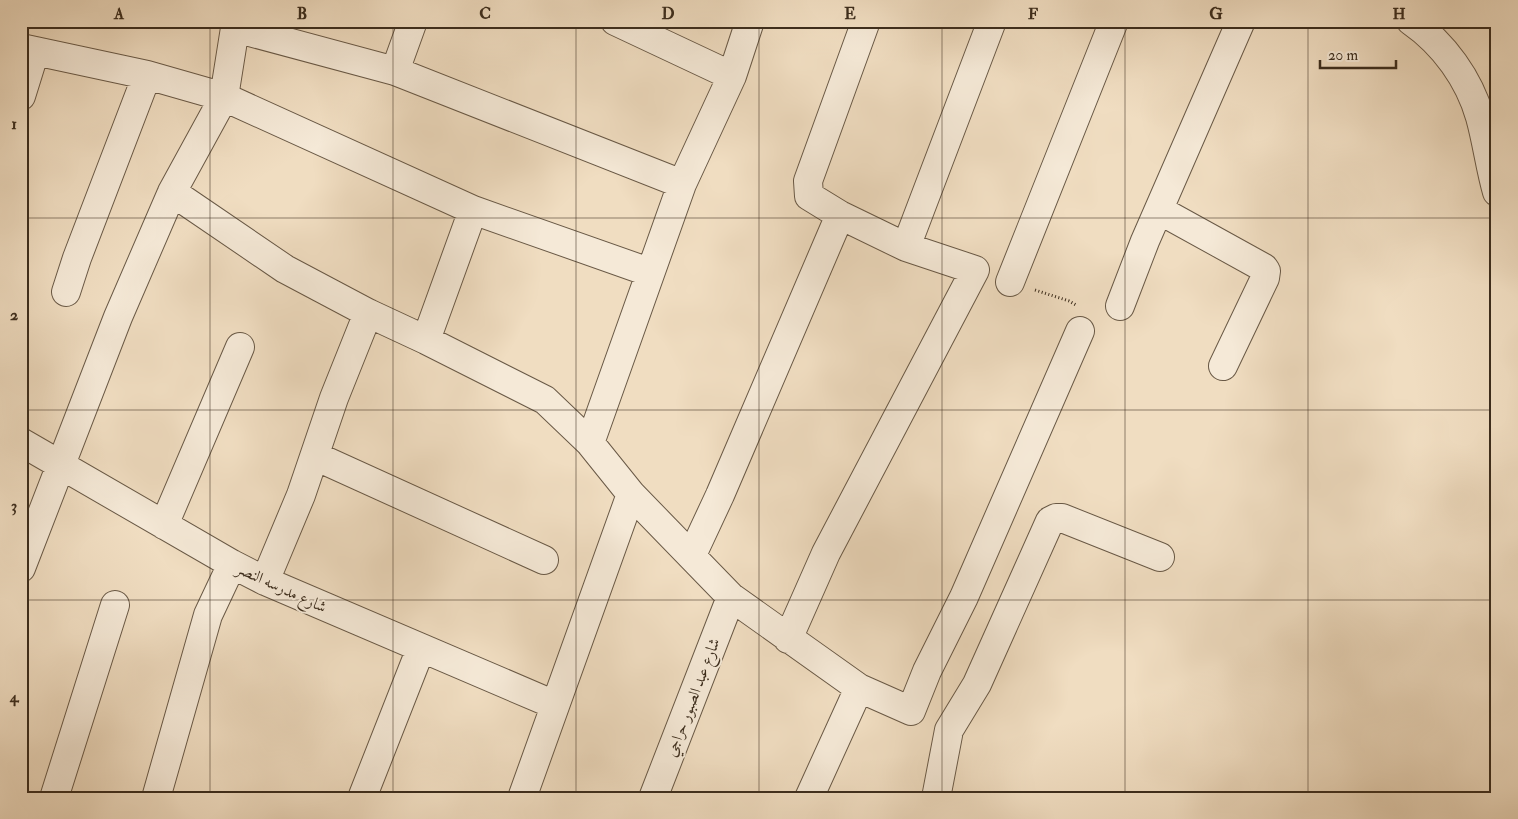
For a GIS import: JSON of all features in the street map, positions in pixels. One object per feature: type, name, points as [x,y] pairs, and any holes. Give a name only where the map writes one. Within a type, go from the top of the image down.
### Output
[{"type":"street","points":[[395,71],[413,21]]},
{"type":"street","points":[[615,21],[732,76]]},
{"type":"street","points":[[590,443],[649,272],[682,184],[732,76],[750,21]]},
{"type":"street","points":[[788,639],[826,553],[975,270],[906,247],[840,216],[809,196],[808,182],[866,21]]},
{"type":"street","points":[[906,247],[992,21]]},
{"type":"street","points":[[1010,282],[1114,21]]},
{"type":"street","points":[[1120,306],[1240,21]]},
{"type":"street","points":[[1412,21],[1423,29],[1447,54],[1467,84],[1480,116],[1497,192]]},
{"type":"street","points":[[21,568],[118,317],[172,192],[224,97],[235,24],[395,71],[682,184]]},
{"type":"street","points":[[21,96],[28,49],[147,75],[224,97],[473,210],[649,272]]},
{"type":"street","points":[[66,292],[77,258],[147,75]]},
{"type":"street","points":[[172,192],[285,269],[368,313],[545,400],[590,443],[631,494],[731,597],[859,688],[949,730]]},
{"type":"street","points":[[426,340],[473,210]]},
{"type":"street","points":[[1159,210],[1264,268],[1266,271],[1265,278],[1223,366]]},
{"type":"street","points":[[692,555],[720,495],[840,216]]},
{"type":"street","points":[[265,581],[301,495],[334,398],[368,313]]},
{"type":"street","points":[[911,711],[928,671],[964,598],[1080,331]]},
{"type":"street","points":[[164,525],[240,347]]},
{"type":"street","name":"شارع مدرسه النصر","points":[[21,442],[232,564],[265,581],[555,705]]},
{"type":"street","points":[[314,456],[544,560]]},
{"type":"street","points":[[522,798],[631,494]]},
{"type":"street","points":[[936,798],[949,730],[977,684],[1050,521],[1062,518],[1160,557]]},
{"type":"street","points":[[156,798],[208,615],[232,564]]},
{"type":"street","name":"شارع عبد الصبور حراجي","points":[[653,798],[731,597]]},
{"type":"street","points":[[54,798],[115,605]]},
{"type":"street","points":[[362,798],[421,648]]},
{"type":"street","points":[[809,798],[859,688]]},
{"type":"path","points":[[1010,282],[1069,301],[1079,307],[1082,318],[1080,331]]}]
